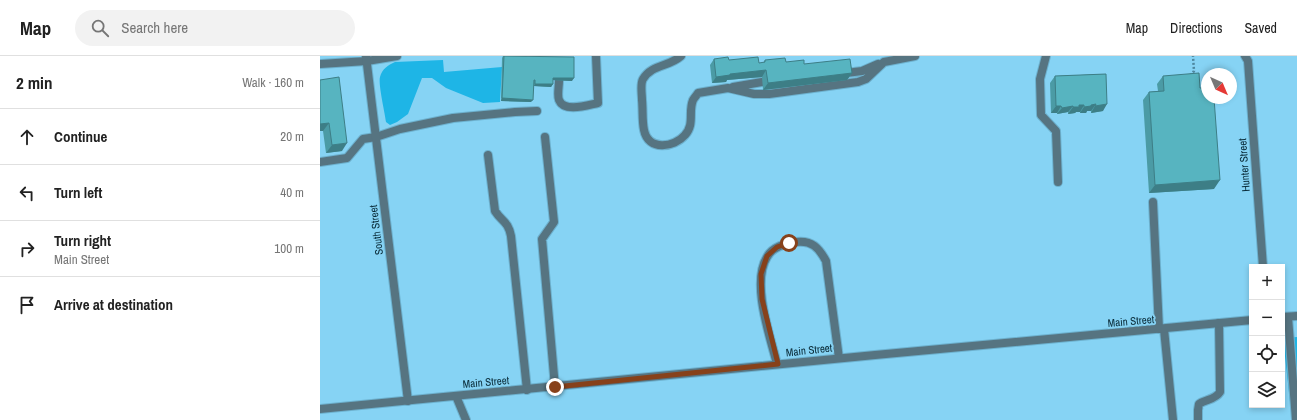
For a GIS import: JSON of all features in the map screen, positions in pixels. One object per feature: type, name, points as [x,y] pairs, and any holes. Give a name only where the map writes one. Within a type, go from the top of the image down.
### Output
[{"type":"street","points":[[320,64],[397,56]]},
{"type":"street","points":[[559,81],[559,99],[561,104],[566,107],[582,107],[598,103],[596,56]]},
{"type":"street","points":[[681,56],[671,63],[649,71],[642,81],[644,131],[647,139],[654,144],[665,146],[678,142],[686,134],[690,127],[693,100],[698,93],[762,82]]},
{"type":"street","points":[[846,73],[862,71],[884,62],[915,56]]},
{"type":"street","points":[[1046,56],[1040,79],[1041,116],[1056,131],[1058,182]]},
{"type":"street","name":"Hunter Street","points":[[1248,58],[1263,264]]},
{"type":"street","name":"South Street","points":[[366,59],[408,401]]},
{"type":"street","points":[[728,88],[754,94],[769,94],[858,82],[866,79],[884,62]]},
{"type":"street","points":[[320,162],[346,158],[363,139],[376,137],[400,129],[453,118],[537,111]]},
{"type":"street","points":[[545,137],[554,222],[542,239],[555,387]]},
{"type":"street","points":[[488,155],[495,211],[510,228],[527,390]]},
{"type":"street","points":[[1153,202],[1162,329],[1173,420]]},
{"type":"street","points":[[778,364],[762,299],[761,274],[767,256],[777,247],[789,243],[805,241],[820,249],[826,261],[839,358]]},
{"type":"street","points":[[1296,420],[1285,317],[1297,316]]},
{"type":"street","name":"Main Street","points":[[320,409],[527,390],[839,358],[1249,320]]},
{"type":"street","points":[[1198,420],[1199,404],[1203,401],[1217,397],[1220,392],[1219,323]]},
{"type":"street","points":[[456,396],[466,420]]},
{"type":"path","points":[[1189,76],[1194,71],[1194,56]]},
{"type":"shaded area","points":[[443,60],[444,72],[502,67],[500,102],[483,103],[446,88],[432,78],[422,78],[408,114],[390,125],[386,122],[380,81],[381,74],[384,70],[395,62]]},
{"type":"shaded area","points":[[1297,337],[1297,420],[1292,420],[1285,356],[1285,338]]},
{"type":"building","points":[[504,56],[574,57],[574,78],[553,78],[553,84],[535,84],[534,80],[533,100],[502,98]]},
{"type":"building","points":[[728,57],[729,60],[758,57],[759,63],[765,62],[765,60],[785,58],[786,62],[804,60],[804,64],[850,59],[852,73],[768,83],[766,70],[716,77],[714,59]]},
{"type":"building","points":[[1199,73],[1201,104],[1214,104],[1220,180],[1155,185],[1149,92],[1164,91],[1163,76]]},
{"type":"building","points":[[1106,74],[1107,104],[1095,106],[1096,104],[1084,107],[1084,105],[1079,105],[1079,107],[1073,106],[1062,108],[1061,106],[1056,106],[1055,76]]},
{"type":"building","points":[[339,77],[347,143],[332,145],[329,123],[320,124],[320,80]]},
{"type":"route","points":[[555,387],[778,364],[762,299],[761,274],[767,256],[777,247],[789,243]]}]
